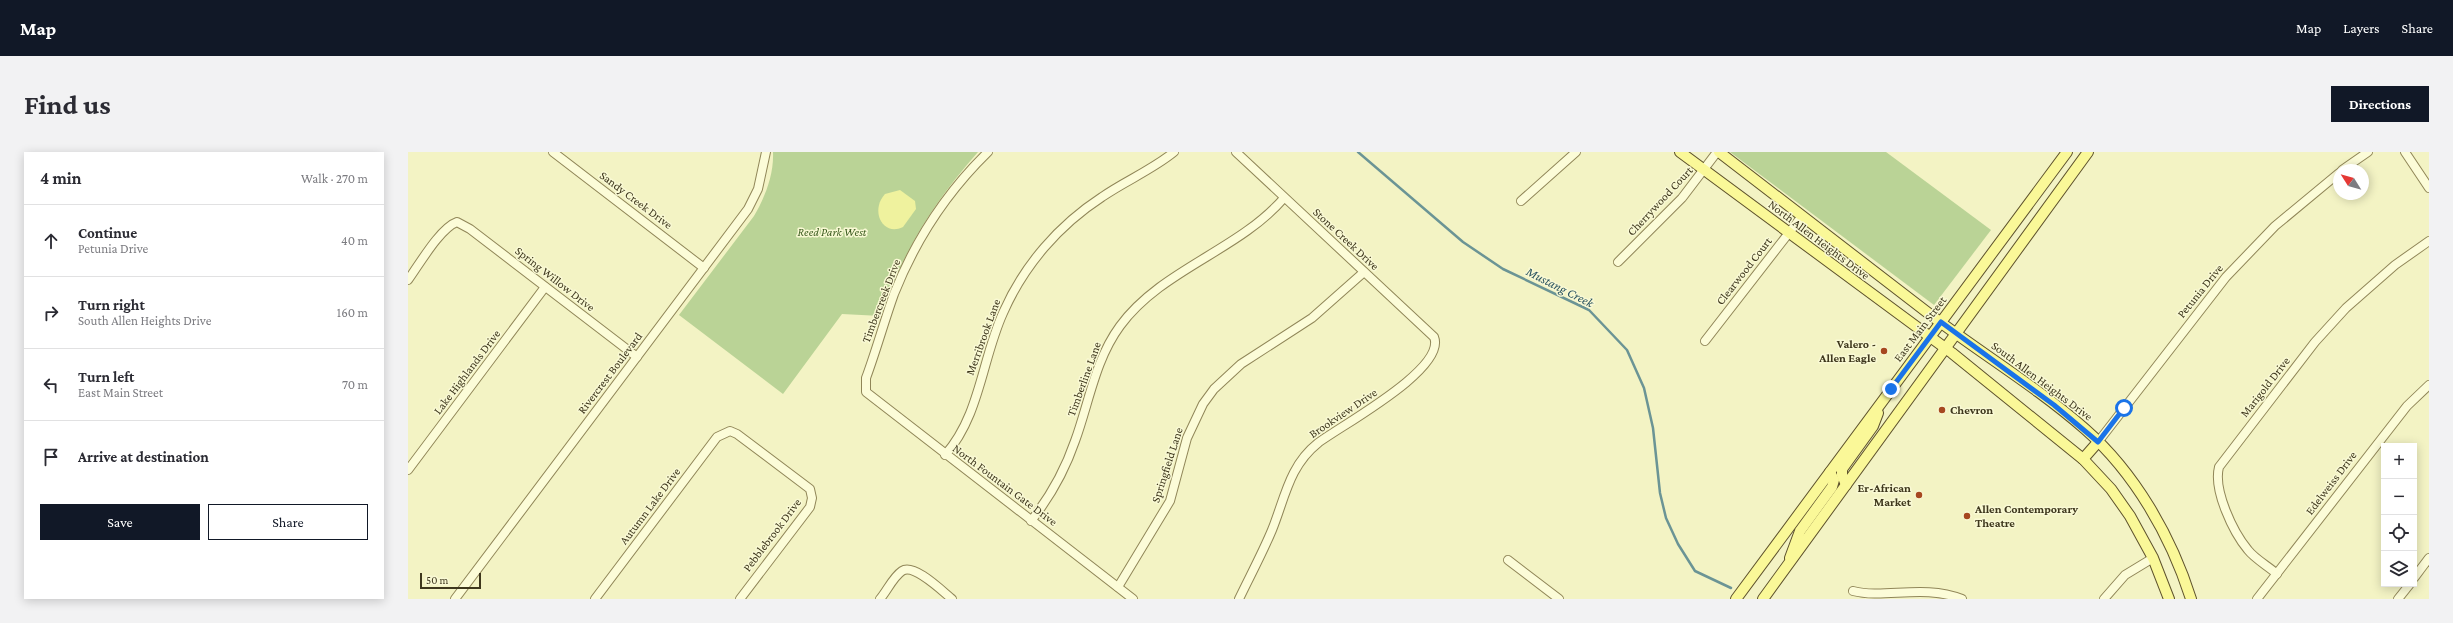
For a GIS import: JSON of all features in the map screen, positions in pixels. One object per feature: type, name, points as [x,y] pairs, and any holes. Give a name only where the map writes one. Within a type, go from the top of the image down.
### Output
[{"type":"main road","name":"North Allen Heights Drive","points":[[1680,152],[1788,234],[1931,337],[1944,348]]},
{"type":"main road","name":"North Allen Heights Drive","points":[[1718,152],[1955,332]]},
{"type":"main road","points":[[1763,599],[1955,332],[2088,152]]},
{"type":"main road","points":[[2065,155],[2076,168]]},
{"type":"main road","name":"East Main Street","points":[[1736,599],[2065,155]]},
{"type":"main road","name":"South Allen Heights Drive","points":[[1955,332],[2054,405],[2098,442],[2132,483],[2153,514],[2174,554],[2191,599]]},
{"type":"main road","points":[[1944,348],[2013,400],[2083,459],[2110,489],[2126,511],[2153,558],[2169,599]]},
{"type":"main road","points":[[1846,485],[1842,475],[1842,469],[1873,426],[1879,405]]},
{"type":"main road","points":[[2083,459],[2098,442]]},
{"type":"main road","points":[[1790,562],[1793,546],[1800,531],[1832,487],[1834,480],[1830,472]]},
{"type":"street","name":"Sandy Creek Drive","points":[[553,152],[704,268]]},
{"type":"street","name":"Rivercrest Boulevard","points":[[455,599],[748,209],[758,189],[766,152]]},
{"type":"street","name":"Timbercreek Drive","points":[[865,388],[894,294],[916,248],[939,209],[961,180],[988,152]]},
{"type":"street","name":"Merribrook Lane","points":[[945,455],[958,439],[969,415],[1002,313],[1018,282],[1034,259],[1058,231],[1087,207],[1174,152]]},
{"type":"street","name":"Stone Creek Drive","points":[[1236,152],[1434,337],[1436,346]]},
{"type":"street","points":[[1521,201],[1576,152]]},
{"type":"street","name":"Cherrywood Court","points":[[1618,262],[1666,215],[1704,171],[1718,152]]},
{"type":"street","points":[[2351,164],[2368,152]]},
{"type":"street","points":[[2405,152],[2429,188]]},
{"type":"street","name":"Petunia Drive","points":[[2098,442],[2226,278],[2275,226],[2333,178]]},
{"type":"street","name":"Timberline Lane","points":[[1031,521],[1047,501],[1056,484],[1075,442],[1102,357],[1120,326],[1132,311],[1157,289],[1240,238],[1273,211],[1284,198]]},
{"type":"street","name":"Clearwood Court","points":[[1705,341],[1802,216]]},
{"type":"street","name":"Spring Willow Drive","points":[[408,280],[440,236],[452,224],[457,222],[470,229],[637,357]]},
{"type":"street","name":"Marigold Drive","points":[[2277,574],[2249,551],[2236,534],[2220,493],[2217,475],[2219,467],[2315,342],[2346,308],[2395,265],[2429,241]]},
{"type":"street","name":"Springfield Lane","points":[[1118,587],[1170,501],[1187,438],[1197,415],[1214,389],[1241,364],[1312,318],[1364,272]]},
{"type":"street","name":"Lake Highlands Drive","points":[[408,470],[545,287]]},
{"type":"street","name":"Brookview Drive","points":[[1239,599],[1264,548],[1287,485],[1299,462],[1320,442],[1382,402],[1404,384],[1433,355],[1436,346]]},
{"type":"street","name":"Edelweiss Drive","points":[[2257,599],[2407,406],[2429,385]]},
{"type":"street","name":"North Fountain Gate Drive","points":[[865,388],[869,396],[1133,599]]},
{"type":"street","name":"Autumn Lake Drive","points":[[595,599],[717,437],[727,432]]},
{"type":"street","name":"Pebblebrook Drive","points":[[727,432],[737,434],[804,484],[810,489],[812,498],[810,507],[740,599]]},
{"type":"street","points":[[2104,599],[2125,575],[2153,558]]},
{"type":"street","points":[[2417,574],[2429,558]]},
{"type":"street","points":[[1508,560],[1559,599]]},
{"type":"street","points":[[880,599],[900,573],[908,569],[917,572],[952,599]]},
{"type":"street","points":[[2398,599],[2408,587]]},
{"type":"street","points":[[1853,591],[1874,598],[1933,592],[1962,599]]},
{"type":"green space","name":"Reed Park West","points":[[773,152],[978,152],[946,191],[921,229],[900,269],[881,316],[842,314],[783,394],[679,315],[754,216],[768,186],[772,169]]},
{"type":"green space","points":[[1730,152],[1886,152],[1991,230],[1934,305]]},
{"type":"sand","points":[[900,190],[915,201],[916,209],[903,227],[896,229],[889,228],[880,220],[879,207],[881,200],[885,194]]},
{"type":"waterway","name":"Mustang Creek","points":[[1358,152],[1463,242],[1503,269],[1589,310],[1627,350],[1644,388],[1653,428],[1660,493],[1666,518],[1678,544],[1695,571],[1731,588]]},
{"type":"place","name":"Valero - Allen Eagle","points":[[1884,351]]},
{"type":"place","name":"Chevron","points":[[1942,410]]},
{"type":"place","name":"Er-African Market","points":[[1919,495]]},
{"type":"place","name":"Allen Contemporary Theatre","points":[[1967,516]]},
{"type":"route","points":[[1891,389],[1941,322],[2054,405],[2085,429],[2098,442],[2124,408]]}]
